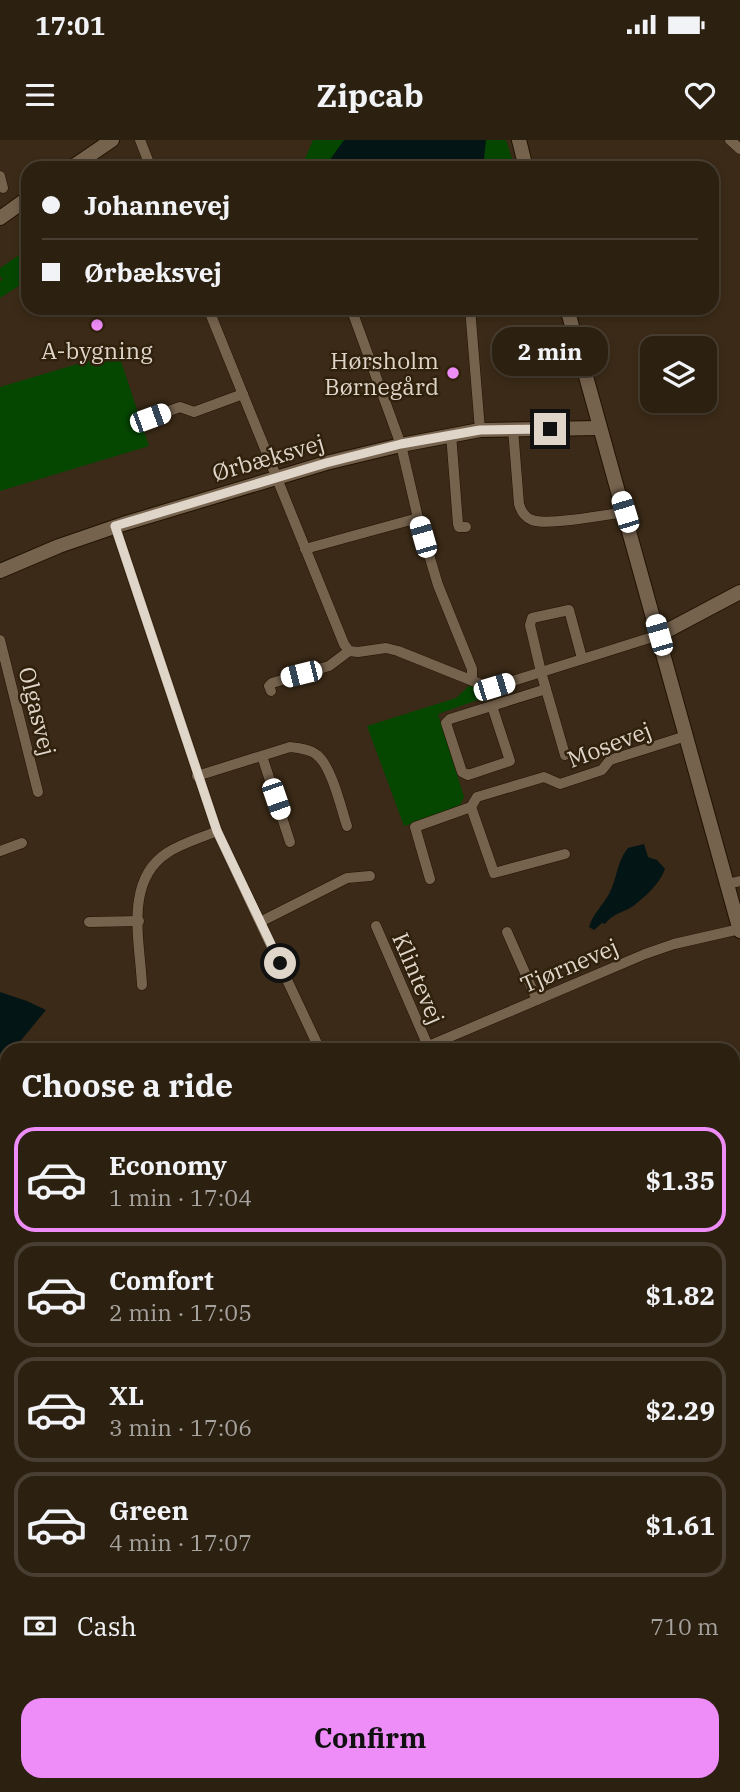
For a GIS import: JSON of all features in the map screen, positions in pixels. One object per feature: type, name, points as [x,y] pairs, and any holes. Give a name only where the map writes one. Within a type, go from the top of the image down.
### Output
[{"type":"street","points":[[81,161],[112,140]]},
{"type":"street","points":[[140,140],[148,161]]},
{"type":"street","points":[[519,140],[524,161]]},
{"type":"street","points":[[730,140],[740,149]]},
{"type":"street","points":[[0,176],[3,188]]},
{"type":"street","points":[[0,218],[21,203]]},
{"type":"street","points":[[211,315],[349,651]]},
{"type":"street","points":[[354,315],[401,444],[418,518],[438,585],[472,668],[472,681]]},
{"type":"street","points":[[471,315],[480,430]]},
{"type":"street","points":[[569,315],[687,736],[734,882],[740,930]]},
{"type":"street","points":[[150,418],[180,407],[194,412],[243,394]]},
{"type":"street","name":"Ørbæksvej","points":[[0,571],[115,526],[278,477],[401,444],[480,430],[600,428]]},
{"type":"street","points":[[513,429],[519,504],[526,517],[542,522],[625,512]]},
{"type":"street","points":[[451,434],[458,524],[459,527],[466,527]]},
{"type":"street","points":[[305,549],[418,518]]},
{"type":"street","points":[[115,526],[217,831],[317,1043]]},
{"type":"street","points":[[271,691],[269,686],[272,683],[329,666],[349,651],[386,649],[398,651],[488,687],[643,642],[740,592]]},
{"type":"street","points":[[565,755],[545,689],[530,625],[532,618],[569,610],[582,659]]},
{"type":"street","name":"Olgasvej","points":[[0,640],[38,792]]},
{"type":"street","points":[[492,706],[510,761],[468,775],[462,772],[446,723],[450,719],[545,689]]},
{"type":"street","name":"Mosevej","points":[[430,879],[415,827],[471,807],[477,797],[544,777],[560,784],[602,770],[610,760],[687,736]]},
{"type":"street","points":[[197,776],[290,747],[303,749],[316,754],[326,765],[347,826]]},
{"type":"street","points":[[262,756],[290,842]]},
{"type":"street","points":[[471,807],[494,873],[565,854]]},
{"type":"street","points":[[142,985],[139,893],[153,865],[169,851],[217,831]]},
{"type":"street","points":[[0,851],[22,844]]},
{"type":"street","points":[[260,922],[347,878],[370,876]]},
{"type":"street","points":[[89,922],[139,921]]},
{"type":"street","name":"Klintevej","points":[[376,926],[421,1043]]},
{"type":"street","name":"Tjørnevej","points":[[435,1043],[649,953],[674,944],[740,930]]},
{"type":"street","points":[[507,932],[537,1000]]},
{"type":"green space","points":[[313,140],[506,140],[513,161],[304,161]]},
{"type":"green space","points":[[21,254],[21,284],[0,298],[0,281],[3,280],[0,268]]},
{"type":"green space","points":[[118,352],[149,446],[0,491],[0,387]]},
{"type":"green space","points":[[470,685],[492,695],[438,714],[464,797],[459,808],[404,826],[367,726],[456,698]]},
{"type":"shaded area","points":[[344,140],[486,140],[483,161],[329,161]]},
{"type":"shaded area","points":[[644,844],[648,857],[657,860],[665,869],[660,879],[633,906],[594,930],[589,927],[609,894],[624,854],[628,848]]},
{"type":"shaded area","points":[[0,992],[46,1010],[19,1043],[0,1043]]},
{"type":"place","name":"A-bygning","points":[[97,325]]},
{"type":"place","name":"Hørsholm Børnegård","points":[[453,373]]},
{"type":"route","points":[[280,963],[217,831],[115,526],[326,463],[401,444],[480,430],[550,429]]}]
